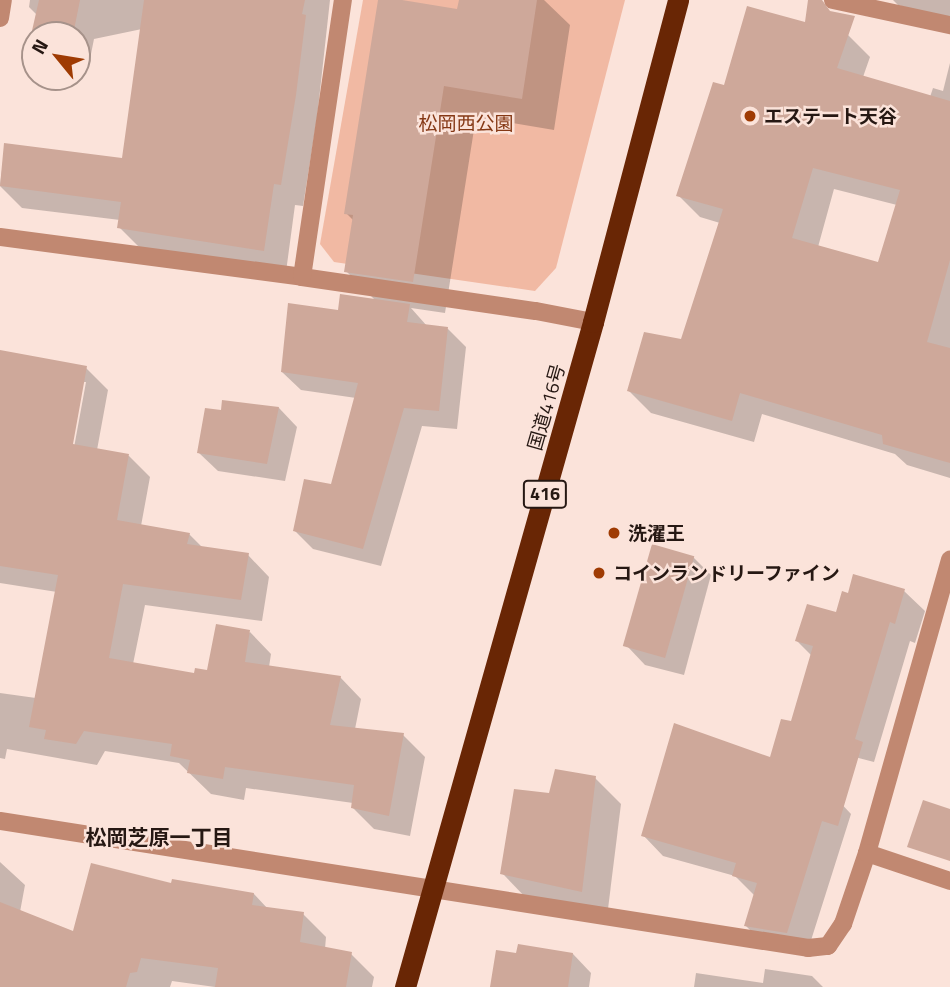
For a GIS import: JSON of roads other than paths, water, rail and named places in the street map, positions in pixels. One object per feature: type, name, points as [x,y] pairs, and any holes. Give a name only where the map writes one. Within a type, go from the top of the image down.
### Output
[{"type":"highway","name":"国道416号","points":[[405,987],[593,322],[678,0]]},
{"type":"street","points":[[0,18],[3,0]]},
{"type":"street","points":[[302,277],[343,0]]},
{"type":"street","points":[[832,0],[950,25]]},
{"type":"street","points":[[0,237],[302,277],[536,311],[593,322]]},
{"type":"street","points":[[0,821],[432,892],[808,948],[828,946],[843,924],[867,853],[950,559]]},
{"type":"street","points":[[867,853],[950,881]]},
{"type":"place","name":"エステート天谷","points":[[750,116]]},
{"type":"place","name":"洗濯王","points":[[614,533]]},
{"type":"place","name":"コインランドリーファイン","points":[[599,573]]},
{"type":"district","name":"松岡芝原一丁目","points":[[159,837]]},
{"type":"park label","name":"松岡西公園","points":[[466,123]]}]
